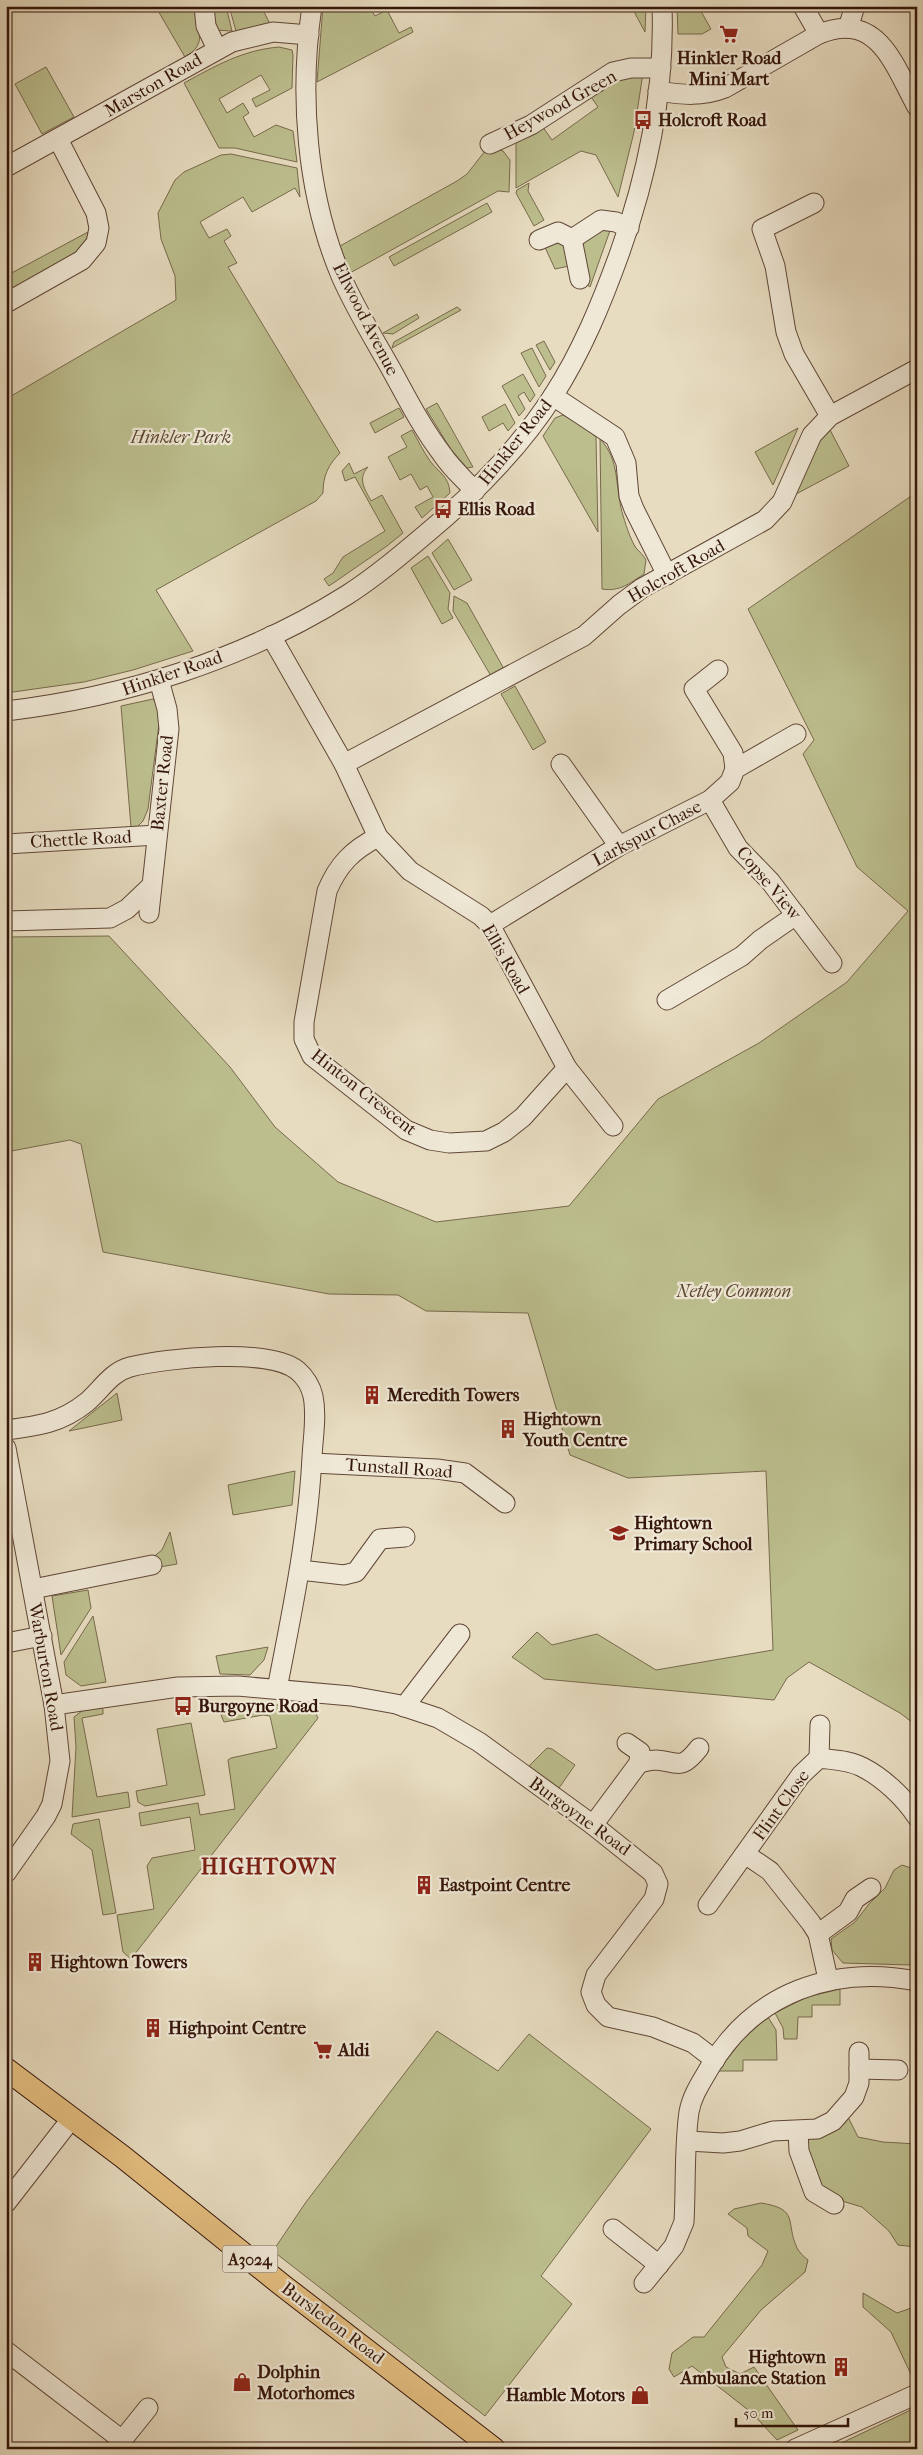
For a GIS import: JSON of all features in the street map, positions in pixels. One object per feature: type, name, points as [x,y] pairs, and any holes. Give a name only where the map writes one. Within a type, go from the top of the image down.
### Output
[{"type":"main road","name":"Bursledon Road","points":[[6,2069],[72,2118],[494,2449]]},
{"type":"street","points":[[204,6],[206,26],[218,49]]},
{"type":"street","name":"Ellwood Avenue","points":[[312,6],[306,93],[310,143],[322,215],[337,265],[358,309],[423,426],[442,455],[475,491]]},
{"type":"street","name":"Hinkler Road","points":[[6,711],[73,701],[159,680],[271,636],[346,595],[394,561],[475,491],[520,441],[553,396],[587,337],[629,228],[649,150],[661,68],[662,6]]},
{"type":"street","points":[[803,6],[819,34]]},
{"type":"street","points":[[848,28],[855,6]]},
{"type":"street","points":[[658,91],[691,96],[709,95],[725,88],[819,34],[834,28],[848,28],[865,32],[879,40],[917,107]]},
{"type":"street","name":"Marston Road","points":[[6,167],[241,38],[277,32],[309,35]]},
{"type":"street","name":"Heywood Green","points":[[490,144],[531,125],[613,72],[631,68],[661,68]]},
{"type":"street","points":[[6,303],[82,260],[96,243],[99,228],[96,213],[58,139]]},
{"type":"street","points":[[814,203],[762,229],[775,266],[786,332],[794,354],[830,416]]},
{"type":"street","points":[[572,239],[601,220],[616,222],[629,228]]},
{"type":"street","points":[[542,236],[558,232],[572,239]]},
{"type":"street","points":[[572,239],[580,279]]},
{"type":"street","name":"Holcroft Road","points":[[344,764],[584,636],[619,605],[667,575],[765,520],[782,502],[812,436],[830,416],[917,368]]},
{"type":"street","points":[[553,396],[615,437],[626,463],[630,496],[634,509],[667,575]]},
{"type":"street","name":"Ellis Road","points":[[271,636],[344,764],[378,837],[410,871],[481,916],[490,925],[567,1068],[613,1126]]},
{"type":"street","points":[[718,670],[694,689],[733,752],[735,770]]},
{"type":"street","name":"Baxter Road","points":[[149,913],[150,887],[169,729],[167,709],[159,680]]},
{"type":"street","name":"Larkspur Chase","points":[[490,925],[619,846],[710,800],[730,782],[735,770],[796,734]]},
{"type":"street","points":[[561,764],[619,846]]},
{"type":"street","name":"Copse View","points":[[710,800],[738,848],[770,881],[832,963]]},
{"type":"street","name":"Chettle Road","points":[[6,844],[157,835]]},
{"type":"street","name":"Hinton Crescent","points":[[378,837],[360,846],[348,855],[335,872],[327,892],[304,1022],[304,1039],[312,1056],[406,1130],[430,1140],[449,1143],[486,1141],[504,1132],[524,1117],[567,1068]]},
{"type":"street","points":[[6,921],[110,918],[132,905],[150,887]]},
{"type":"street","points":[[667,1000],[742,956],[760,940],[796,915]]},
{"type":"street","points":[[6,1430],[58,1421],[86,1402],[114,1375],[128,1367],[191,1357],[266,1359],[284,1362],[298,1371],[307,1382],[313,1395],[315,1412],[309,1516],[277,1689]]},
{"type":"street","name":"Warburton Road","points":[[6,1448],[54,1705],[60,1761],[52,1804],[27,1846],[6,1873]]},
{"type":"street","name":"Tunstall Road","points":[[312,1462],[437,1469],[465,1473],[505,1504]]},
{"type":"street","points":[[300,1570],[344,1575],[356,1572],[380,1539],[405,1537]]},
{"type":"street","points":[[33,1589],[152,1565]]},
{"type":"street","points":[[404,1707],[460,1634]]},
{"type":"street","points":[[6,1643],[42,1636]]},
{"type":"street","name":"Burgoyne Road","points":[[54,1705],[178,1687],[238,1686],[351,1696],[404,1707],[438,1718],[479,1742],[593,1825],[653,1873],[658,1884],[654,1899],[596,1975],[591,1992],[596,2005],[608,2017],[654,2027],[693,2043],[715,2060]]},
{"type":"street","name":"Flint Close","points":[[708,1905],[801,1775],[819,1758],[820,1725]]},
{"type":"street","points":[[593,1825],[639,1763],[640,1752],[627,1743]]},
{"type":"street","points":[[639,1763],[655,1760],[675,1765],[689,1761],[699,1748]]},
{"type":"street","name":"Flint Close","points":[[819,1758],[848,1762],[862,1767],[902,1798],[915,1811]]},
{"type":"street","name":"Flint Close","points":[[745,1854],[770,1871],[818,1934],[828,1980]]},
{"type":"street","points":[[818,1934],[848,1912],[855,1899],[871,1888]]},
{"type":"street","points":[[644,2283],[674,2246],[684,2222],[690,2112],[693,2099],[715,2060],[744,2025],[766,2007],[809,1985],[828,1980],[868,1977],[917,1980]]},
{"type":"street","points":[[688,2141],[723,2143],[740,2141],[773,2131],[817,2129],[833,2121],[846,2108],[859,2084],[859,2061],[898,2070]]},
{"type":"street","points":[[6,2203],[72,2118]]},
{"type":"street","points":[[798,2131],[799,2151],[811,2198],[834,2204]]},
{"type":"street","points":[[613,2229],[659,2265]]},
{"type":"street","points":[[6,2351],[118,2444],[148,2408]]},
{"type":"street","points":[[795,2449],[917,2394]]},
{"type":"green space","points":[[210,6],[226,6],[232,31],[214,30]]},
{"type":"green space","points":[[229,6],[261,6],[270,24],[236,31]]},
{"type":"green space","points":[[323,6],[369,6],[375,16],[387,10],[399,33],[411,27],[413,32],[317,82]]},
{"type":"green space","points":[[631,6],[646,6],[645,32]]},
{"type":"green space","points":[[677,6],[698,6],[711,29],[702,34],[678,34]]},
{"type":"green space","points":[[171,7],[194,10],[200,37],[196,47],[185,57],[157,9]]},
{"type":"green space","points":[[279,47],[292,50],[292,88],[256,107],[252,99],[270,90],[261,75],[219,99],[227,113],[243,103],[249,113],[243,117],[254,137],[276,125],[293,131],[297,162],[235,148],[219,148],[184,83],[241,55]]},
{"type":"green space","points":[[46,67],[74,117],[42,134],[15,84]]},
{"type":"green space","points":[[643,73],[634,132],[618,197],[596,155],[581,151],[516,188],[516,141],[542,126],[552,140],[598,107],[589,94],[611,79]]},
{"type":"green space","points":[[497,149],[503,151],[510,160],[509,192],[498,191],[350,273],[340,246],[457,181],[467,174],[485,151]]},
{"type":"green space","name":"Hinkler Park","points":[[231,154],[297,168],[300,197],[295,188],[252,212],[243,197],[200,222],[209,238],[227,229],[231,236],[224,241],[237,263],[228,267],[340,453],[327,471],[323,493],[316,501],[156,590],[193,651],[133,670],[84,682],[6,693],[6,399],[176,300],[175,276],[161,239],[158,213],[175,180],[184,172],[221,155]]},
{"type":"green space","points":[[529,183],[528,191],[544,220],[534,226],[516,193],[517,190]]},
{"type":"green space","points":[[487,203],[492,212],[394,266],[389,257]]},
{"type":"green space","points":[[612,225],[590,287],[586,284],[578,245],[596,227]]},
{"type":"green space","points":[[88,232],[87,239],[78,251],[6,292],[6,276]]},
{"type":"green space","points":[[563,238],[569,266],[555,269],[543,243]]},
{"type":"green space","points":[[457,307],[461,310],[392,348],[394,342]]},
{"type":"green space","points":[[417,314],[419,318],[393,334],[383,333]]},
{"type":"green space","points":[[544,341],[555,362],[550,370],[536,345]]},
{"type":"green space","points":[[532,348],[546,376],[539,387],[521,353]]},
{"type":"green space","points":[[523,374],[535,395],[530,402],[524,392],[518,396],[525,409],[519,416],[502,386]]},
{"type":"green space","points":[[437,403],[473,467],[467,468],[450,448],[426,409]]},
{"type":"green space","points":[[505,404],[515,423],[508,431],[503,423],[489,431],[482,417]]},
{"type":"green space","points":[[399,408],[404,417],[375,433],[370,423]]},
{"type":"green space","points":[[563,415],[585,427],[596,437],[598,532],[543,436],[555,418]]},
{"type":"green space","points":[[798,428],[773,485],[755,452]]},
{"type":"green space","points":[[829,428],[849,466],[796,494],[818,442]]},
{"type":"green space","points":[[412,430],[430,461],[446,479],[450,493],[422,518],[415,507],[433,497],[427,486],[420,490],[411,474],[400,480],[388,457],[407,447],[401,436]]},
{"type":"green space","points":[[600,439],[614,464],[622,512],[630,535],[636,548],[646,560],[644,574],[620,588],[608,590],[602,589]]},
{"type":"green space","points":[[349,463],[354,474],[368,467],[363,476],[363,484],[371,501],[382,495],[403,533],[329,586],[324,579],[333,573],[343,557],[385,531],[355,477],[345,481],[342,471]]},
{"type":"green space","name":"Netley Common","points":[[917,492],[917,1726],[900,1713],[809,1662],[787,1678],[774,1700],[544,1679],[512,1657],[537,1632],[552,1645],[597,1634],[656,1670],[773,1650],[766,1471],[628,1478],[570,1455],[528,1313],[426,1311],[398,1295],[329,1294],[103,1252],[81,1144],[70,1140],[6,1152],[6,937],[109,936],[230,1067],[275,1127],[338,1182],[436,1222],[569,1206],[658,1099],[759,1043],[847,982],[908,911],[857,867],[803,754],[814,740],[748,609]]},
{"type":"green space","points":[[448,539],[472,580],[454,590],[432,553]]},
{"type":"green space","points":[[428,556],[450,593],[448,609],[453,618],[442,624],[411,568]]},
{"type":"green space","points":[[454,596],[467,603],[504,669],[491,676],[453,611]]},
{"type":"green space","points":[[515,686],[546,742],[533,750],[501,694]]},
{"type":"green space","points":[[153,699],[160,716],[148,809],[143,821],[137,827],[131,827],[121,706]]},
{"type":"green space","points":[[117,1393],[122,1420],[69,1431]]},
{"type":"green space","points":[[295,1471],[292,1505],[233,1515],[228,1485]]},
{"type":"green space","points":[[170,1532],[177,1564],[154,1568],[152,1558],[162,1550]]},
{"type":"green space","points":[[88,1590],[91,1608],[61,1655],[52,1596]]},
{"type":"green space","points":[[93,1616],[106,1682],[81,1686],[66,1675],[64,1662]]},
{"type":"green space","points":[[268,1647],[264,1660],[250,1675],[220,1674],[216,1656]]},
{"type":"green space","points":[[216,1703],[266,1704],[313,1708],[318,1718],[131,1959],[123,1952],[117,1915],[154,1909],[147,1866],[152,1858],[195,1850],[190,1817],[141,1826],[139,1813],[198,1803],[200,1815],[235,1809],[228,1760],[277,1748],[270,1716],[263,1715],[224,1722]]},
{"type":"green space","points":[[99,1707],[103,1709],[103,1714],[82,1718],[97,1797],[128,1792],[130,1807],[72,1817],[76,1747],[74,1717],[82,1711]]},
{"type":"green space","points":[[191,1723],[205,1795],[145,1806],[138,1802],[136,1791],[167,1785],[157,1729]]},
{"type":"green space","points":[[547,1748],[552,1749],[575,1765],[559,1788],[529,1766]]},
{"type":"green space","points":[[99,1819],[116,1913],[103,1915],[92,1850],[71,1834],[73,1824]]},
{"type":"green space","points":[[902,1865],[917,1870],[917,1943],[911,1965],[843,1963],[832,1950],[831,1939],[855,1922],[885,1888],[894,1870]]},
{"type":"green space","points":[[840,1989],[840,2005],[812,2005],[812,2017],[798,2017],[797,2039],[784,2039],[783,2028],[775,2013],[807,1997]]},
{"type":"green space","points":[[768,2017],[776,2030],[777,2060],[743,2060],[743,2071],[718,2071],[743,2039]]},
{"type":"green space","points":[[437,2031],[498,2071],[529,2034],[651,2129],[541,2276],[572,2304],[485,2416],[273,2251],[306,2202]]},
{"type":"green space","points":[[848,2117],[858,2137],[883,2142],[917,2144],[917,2247],[898,2245],[889,2231],[862,2207],[842,2201],[822,2191],[807,2155],[806,2140]]},
{"type":"green space","points":[[761,2203],[781,2209],[786,2213],[797,2248],[808,2260],[805,2272],[761,2310],[722,2357],[726,2367],[740,2374],[754,2367],[798,2430],[777,2440],[752,2413],[692,2366],[674,2377],[669,2369],[672,2353],[693,2337],[704,2337],[762,2265],[768,2251],[748,2236],[747,2228],[728,2214],[734,2209]]},
{"type":"green space","points":[[863,2293],[897,2313],[917,2306],[917,2387],[891,2332],[863,2307]]},
{"type":"green space","points":[[917,2407],[917,2449],[829,2449]]},
{"type":"place","name":"Hinkler Road Mini Mart","points":[[729,34]]},
{"type":"place","name":"Holcroft Road","points":[[643,120]]},
{"type":"place","name":"Ellis Road","points":[[443,509]]},
{"type":"place","name":"Meredith Towers","points":[[372,1395]]},
{"type":"place","name":"Hightown Youth Centre","points":[[508,1429]]},
{"type":"place","name":"Hightown Primary School","points":[[619,1533]]},
{"type":"place","name":"Burgoyne Road","points":[[183,1706]]},
{"type":"place","name":"Eastpoint Centre","points":[[424,1885]]},
{"type":"place","name":"Hightown Towers","points":[[35,1962]]},
{"type":"place","name":"Highpoint Centre","points":[[153,2028]]},
{"type":"place","name":"Aldi","points":[[323,2050]]},
{"type":"place","name":"Hightown Ambulance Station","points":[[841,2367]]},
{"type":"place","name":"Dolphin Motorhomes","points":[[242,2382]]},
{"type":"place","name":"Hamble Motors","points":[[640,2395]]},
{"type":"district","name":"HIGHTOWN","points":[[269,1866]]}]
